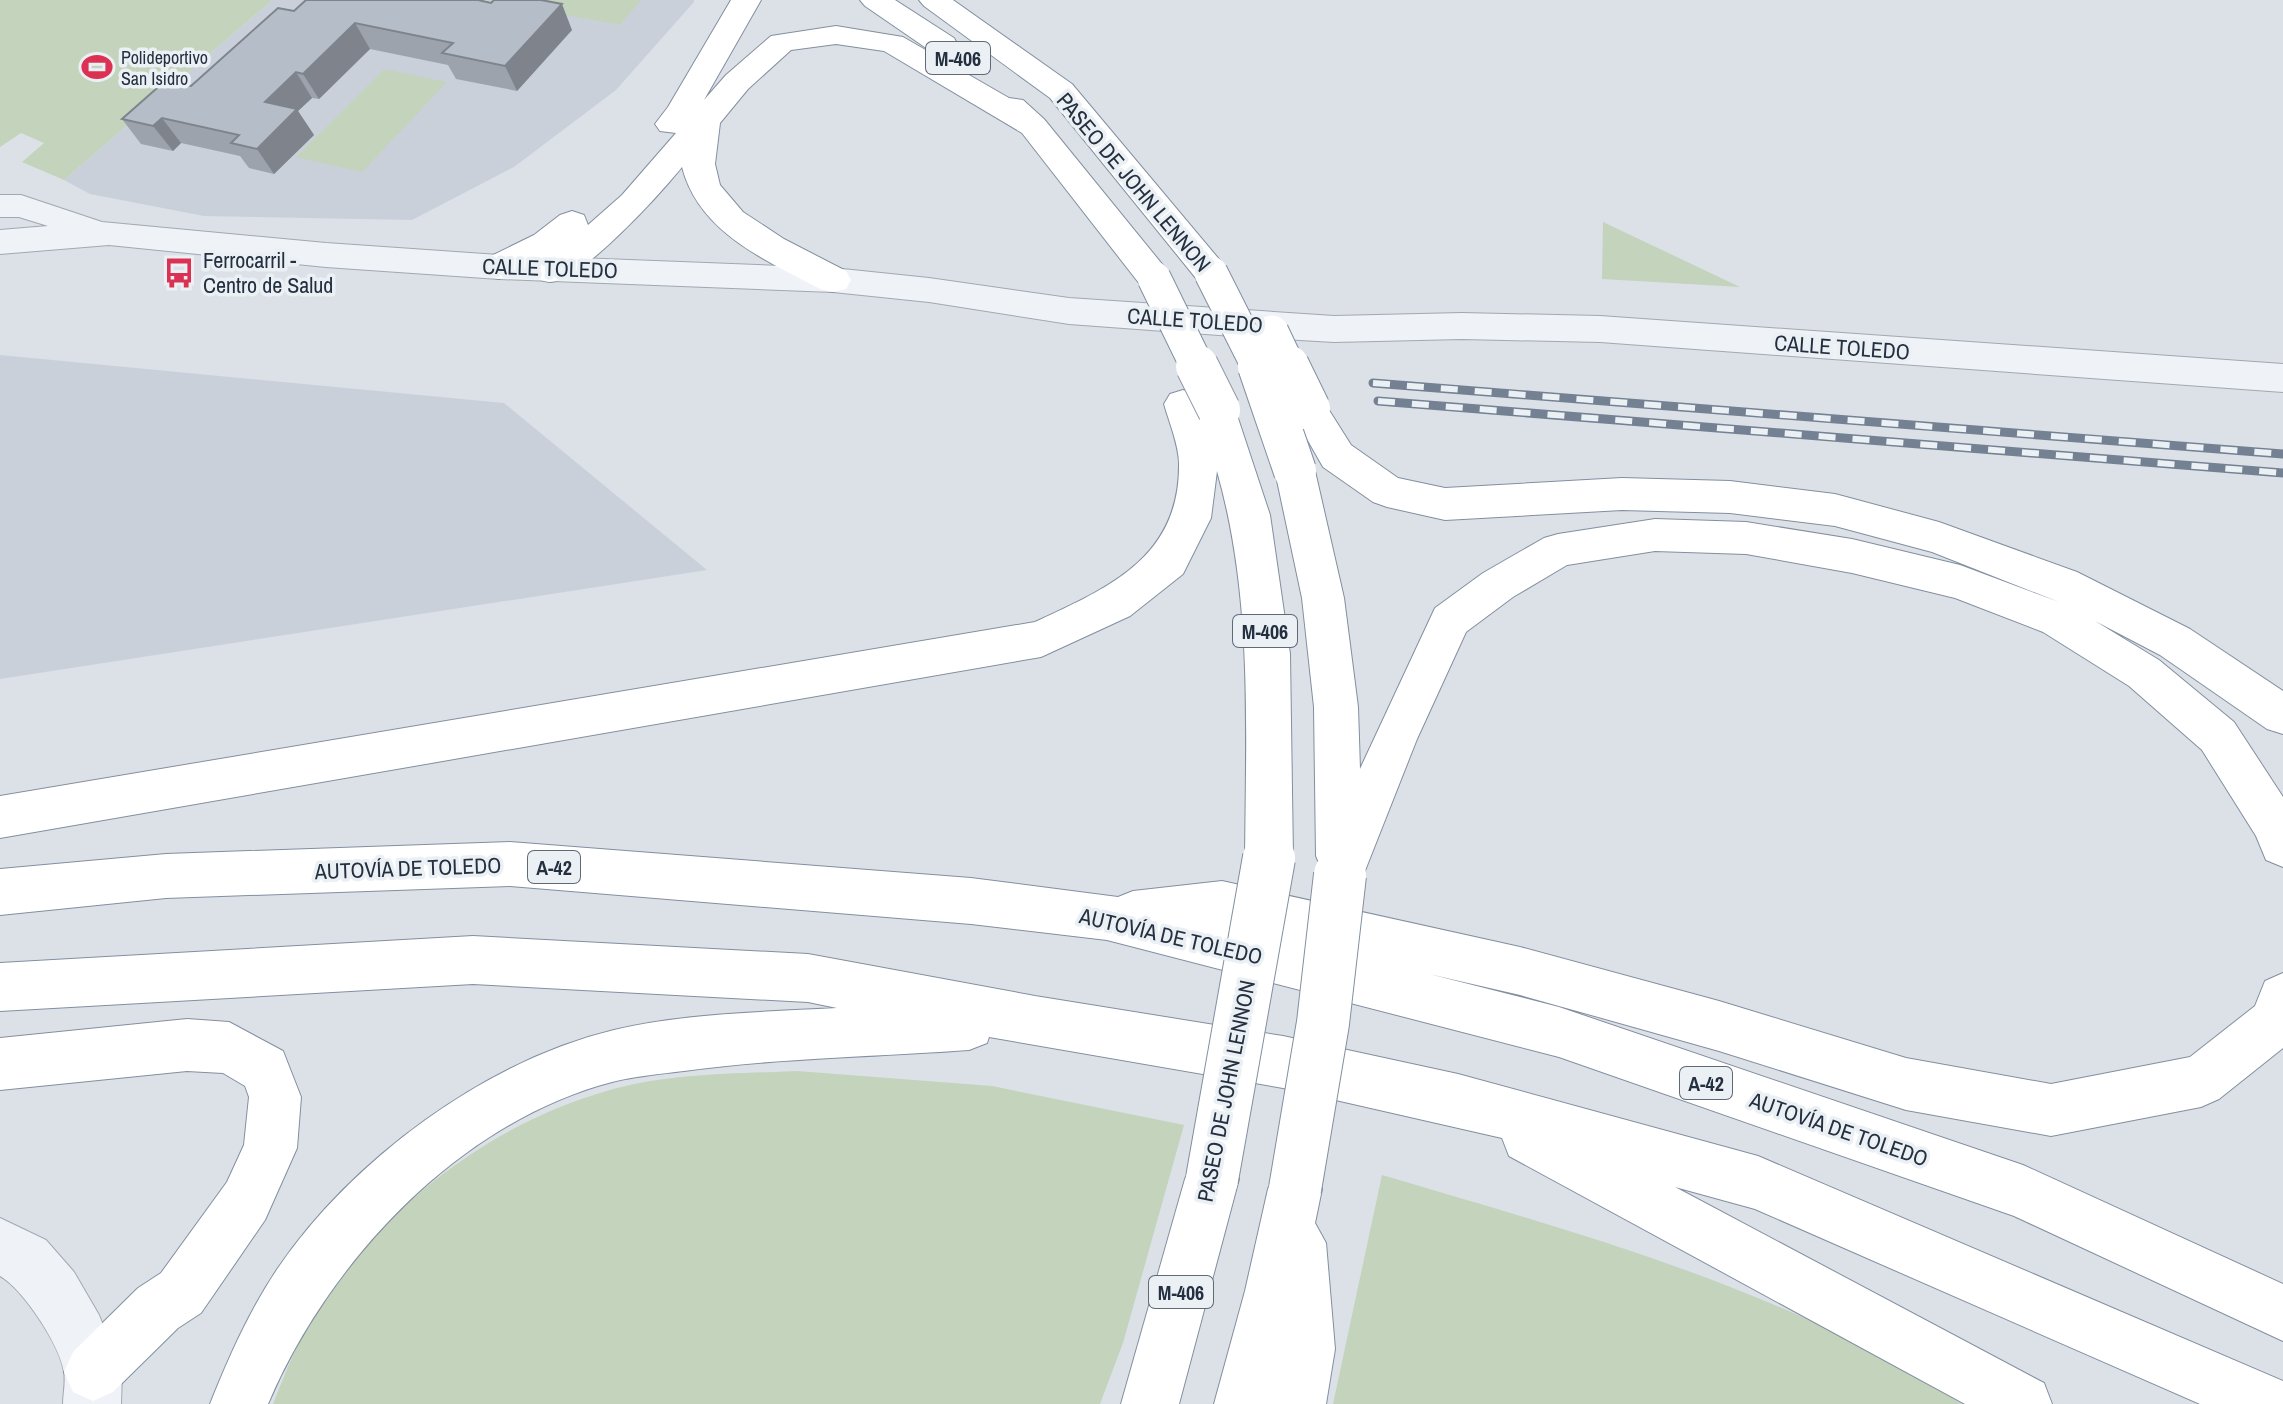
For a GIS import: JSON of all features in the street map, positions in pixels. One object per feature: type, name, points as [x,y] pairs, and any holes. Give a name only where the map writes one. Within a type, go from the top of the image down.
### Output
[{"type":"highway","points":[[499,267],[546,243],[601,201],[681,113],[746,0]]},
{"type":"highway","name":"PASEO DE JOHN LENNON","points":[[875,0],[935,38],[1033,126],[1154,278],[1201,407],[1250,515],[1268,654],[1269,858],[1212,1179],[1150,1404]]},
{"type":"highway","name":"PASEO DE JOHN LENNON","points":[[934,0],[1061,91],[1156,165],[1228,273],[1295,471],[1323,598],[1336,707],[1340,875],[1323,1023],[1295,1189],[1273,1291],[1243,1404]]},
{"type":"highway","points":[[550,270],[597,236],[634,203],[737,82],[782,42],[836,35],[892,43],[1033,126]]},
{"type":"highway","points":[[704,121],[698,164],[714,204],[739,228],[833,280]]},
{"type":"highway","points":[[1228,273],[1337,456],[1387,491],[1445,504],[1622,494],[1730,497],[1835,510],[1939,538],[2062,584],[2175,642],[2283,715]]},
{"type":"highway","points":[[0,817],[1041,639],[1115,604],[1168,562],[1191,518],[1199,463],[1201,407]]},
{"type":"highway","points":[[1340,875],[1395,739],[1450,620],[1498,585],[1558,550],[1655,535],[1746,538],[1852,556],[1960,582],[2058,620],[2144,673],[2218,736],[2276,826],[2283,845]]},
{"type":"highway","name":"AUTOVÍA DE TOLEDO","points":[[0,892],[166,876],[510,864],[971,901],[1107,917],[1559,1032],[2023,1192],[2283,1313]]},
{"type":"highway","points":[[1107,917],[1222,904],[1520,971],[1719,1026],[1906,1084],[2051,1110],[2201,1081],[2276,1022],[2283,998]]},
{"type":"highway","points":[[0,987],[473,960],[808,978],[1035,1021],[1283,1062],[1458,1100],[1758,1183],[2268,1404]]},
{"type":"highway","points":[[239,1404],[284,1308],[328,1246],[386,1184],[444,1139],[529,1088],[608,1057],[723,1039],[1035,1021]]},
{"type":"highway","points":[[0,1064],[187,1045],[229,1048],[265,1069],[275,1097],[270,1148],[246,1201],[181,1293],[158,1308],[93,1388]]},
{"type":"highway","points":[[1458,1100],[2023,1404]]},
{"type":"highway","points":[[1295,1189],[1306,1349],[1297,1404]]},
{"type":"street","name":"CALLE TOLEDO","points":[[0,206],[21,206],[109,233]]},
{"type":"street","name":"CALLE TOLEDO","points":[[0,242],[109,233],[326,255],[499,267],[833,280],[929,290],[1069,311],[1233,323],[1334,329],[1462,326],[1600,329],[2283,378]]},
{"type":"street","points":[[0,1246],[26,1260],[54,1292],[79,1335],[93,1388]]},
{"type":"shaded area","points":[[272,0],[694,2],[616,90],[514,167],[412,220],[204,216],[90,194],[64,180]]},
{"type":"shaded area","points":[[0,355],[504,403],[707,570],[0,679]]},
{"type":"green space","name":"Polideportivo San Isidro","points":[[0,0],[272,0],[64,180],[22,162],[44,143],[21,133],[0,147]]},
{"type":"green space","points":[[486,0],[641,0],[620,25]]},
{"type":"green space","points":[[384,69],[447,82],[362,172],[296,157]]},
{"type":"green space","points":[[1603,222],[1740,287],[1602,279]]},
{"type":"green space","points":[[797,1071],[992,1086],[1184,1125],[1123,1343],[1100,1404],[273,1404],[309,1321],[341,1270],[420,1193],[478,1150],[542,1115],[575,1101],[633,1084],[679,1077]]},
{"type":"green space","points":[[1382,1175],[1632,1251],[1755,1297],[1873,1351],[1962,1404],[1333,1404]]},
{"type":"building","points":[[306,0],[478,0],[491,3],[494,0],[541,0],[562,4],[505,66],[442,53],[453,43],[355,23],[303,74],[296,72],[265,102],[297,109],[257,149],[231,143],[239,135],[162,118],[153,126],[122,119],[165,81],[191,86],[278,8],[294,11]]},
{"type":"railway","points":[[1373,383],[2283,454]]},
{"type":"railway","points":[[1378,401],[2283,473]]},
{"type":"place","name":"Polideportivo San Isidro","points":[[97,67]]},
{"type":"place","name":"Ferrocarril - Centro de Salud","points":[[179,273]]}]
